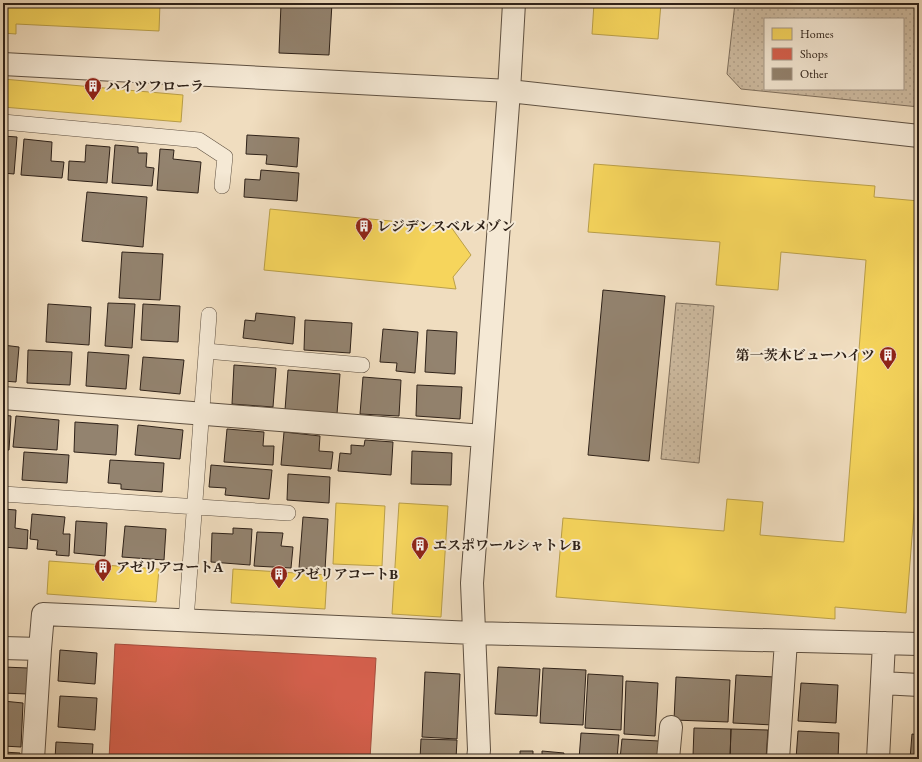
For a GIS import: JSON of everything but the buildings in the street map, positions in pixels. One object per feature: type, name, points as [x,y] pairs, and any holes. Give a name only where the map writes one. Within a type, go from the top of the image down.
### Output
[{"type":"street","points":[[478,759],[479,750],[472,583],[509,91],[514,3]]},
{"type":"street","points":[[3,64],[509,91],[919,136]]},
{"type":"street","points":[[3,398],[482,436]]},
{"type":"street","points":[[33,759],[43,614],[474,633],[919,644]]},
{"type":"street","points":[[778,759],[786,641]]},
{"type":"street","points":[[878,759],[884,644]]},
{"type":"street","points":[[3,648],[40,649]]},
{"type":"street","points":[[882,683],[919,685]]},
{"type":"street","points":[[668,759],[671,728]]},
{"type":"lane","points":[[3,122],[199,140],[225,157],[222,186]]},
{"type":"lane","points":[[186,620],[209,315]]},
{"type":"lane","points":[[206,351],[362,365]]},
{"type":"lane","points":[[3,494],[288,513]]},
{"type":"shaded area","points":[[735,3],[919,3],[919,107],[741,89],[727,74]]},
{"type":"shaded area","points":[[676,303],[714,306],[699,463],[661,459]]},
{"type":"place","name":"ハイツフローラ","points":[[93,101]]},
{"type":"place","name":"レジデンスベルメゾン","points":[[364,241]]},
{"type":"place","name":"第一茨木ビューハイツ","points":[[888,370]]},
{"type":"place","name":"エスポワールシャトレB","points":[[420,560]]},
{"type":"place","name":"アゼリアコートA","points":[[103,582]]},
{"type":"place","name":"アゼリアコートB","points":[[279,589]]}]
